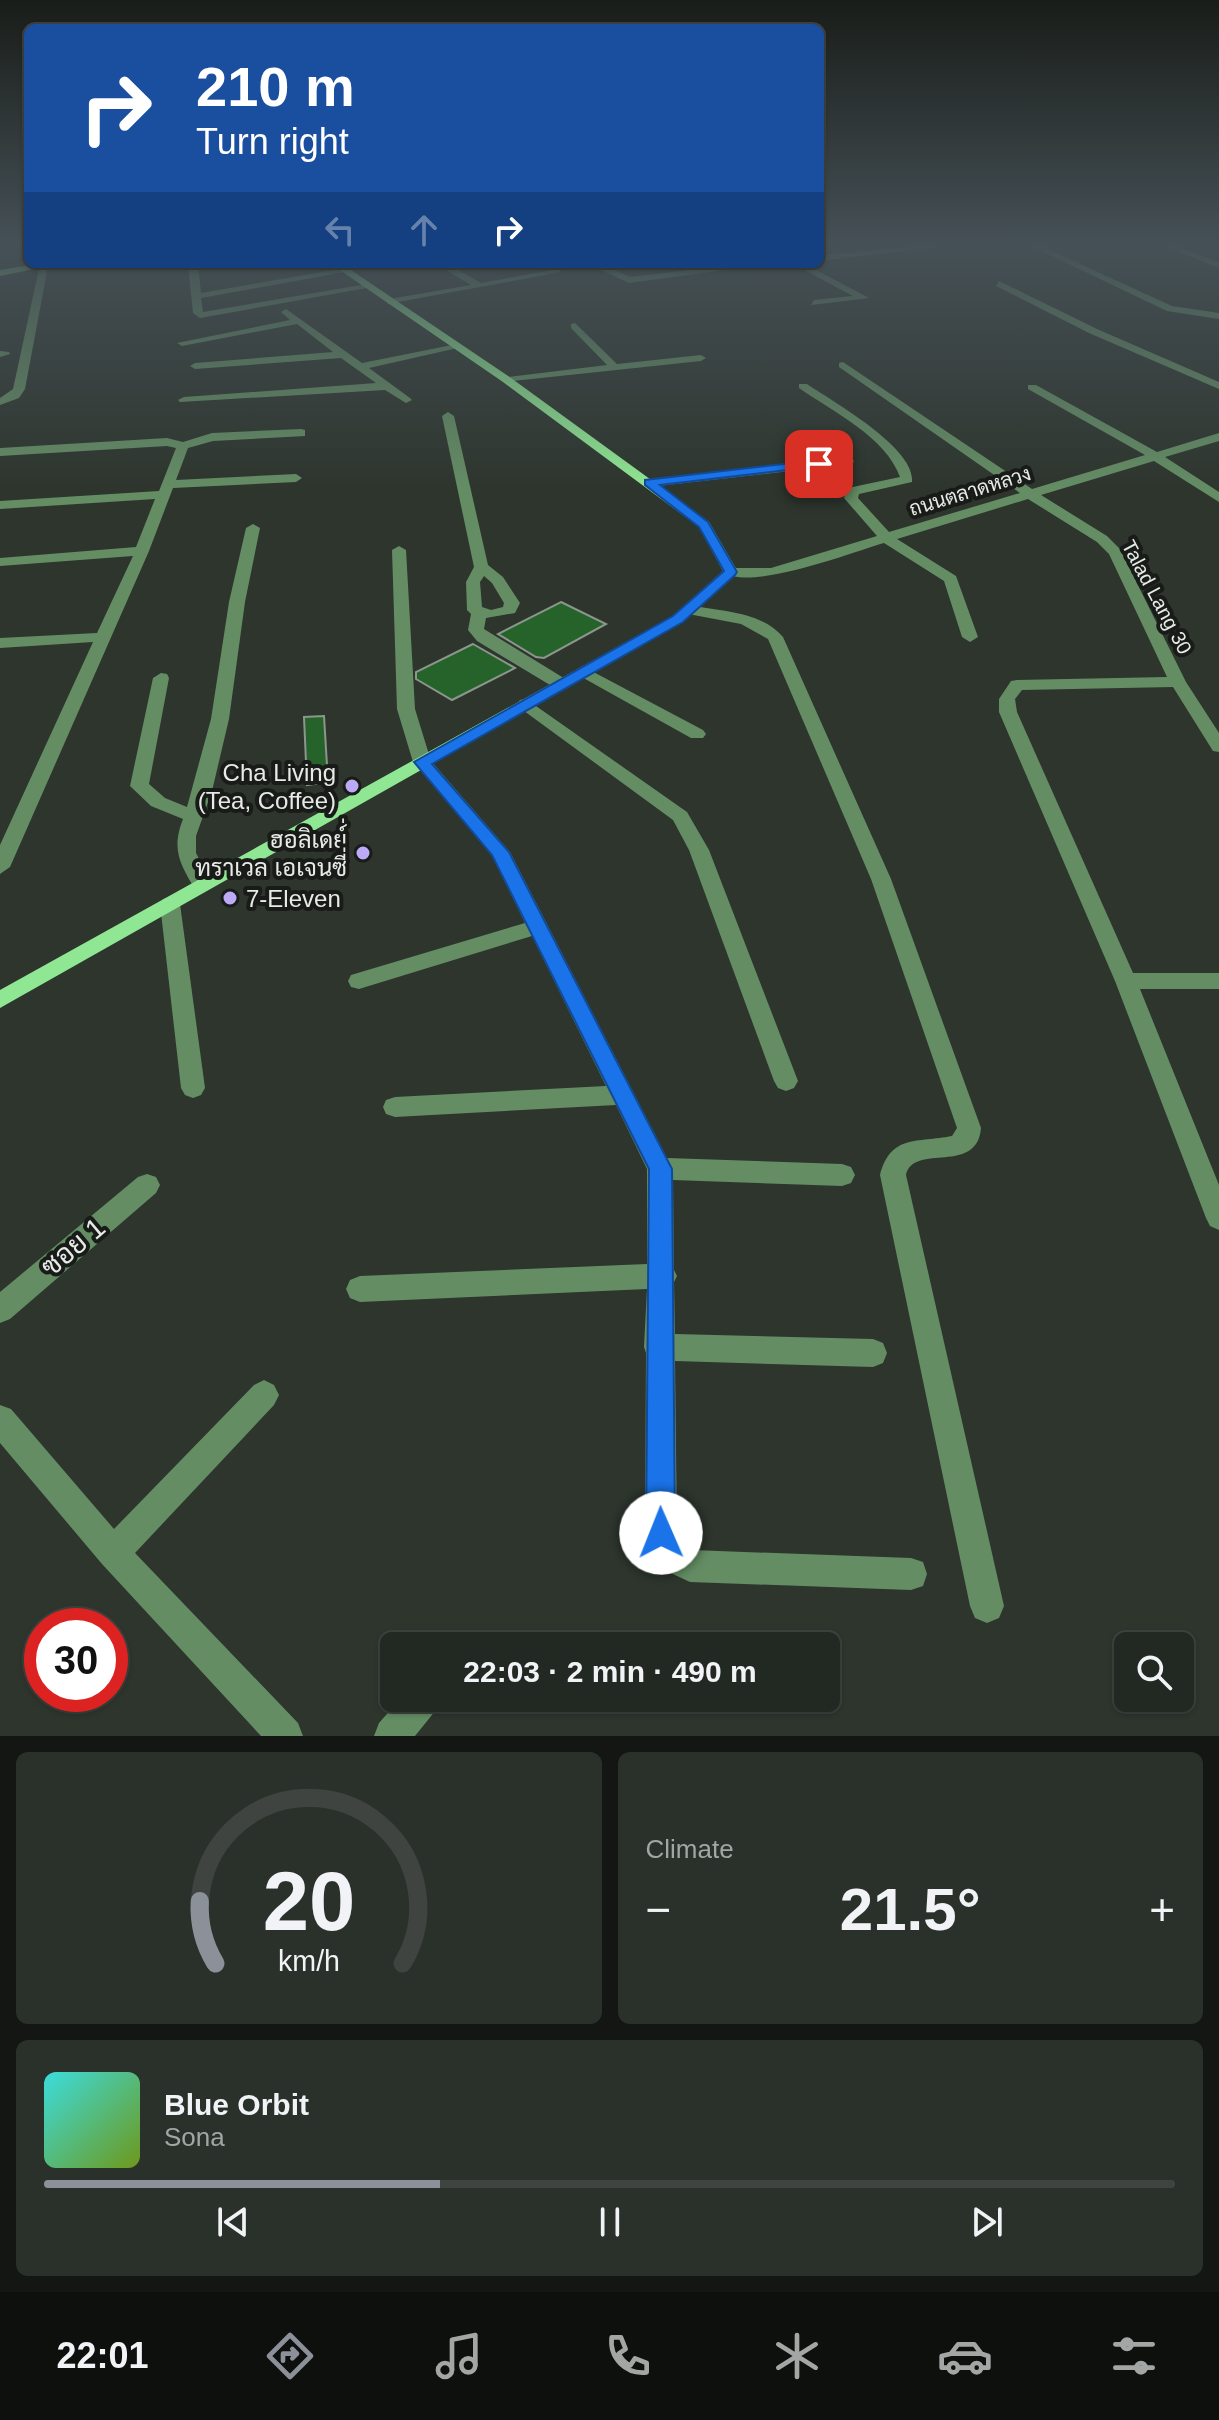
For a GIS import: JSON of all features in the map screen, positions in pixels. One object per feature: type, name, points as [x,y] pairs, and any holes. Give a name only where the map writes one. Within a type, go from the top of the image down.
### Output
[{"type":"main road","points":[[0,1000],[678,619],[731,572],[704,525],[507,380],[429,328]]},
{"type":"street","points":[[0,402],[15,396],[19,389],[33,328]]},
{"type":"street","points":[[182,343],[262,328]]},
{"type":"street","points":[[309,328],[406,400]]},
{"type":"street","points":[[577,328],[615,368]]},
{"type":"street","points":[[1087,328],[1219,386]]},
{"type":"street","points":[[361,366],[457,347]]},
{"type":"street","points":[[195,366],[345,354]]},
{"type":"street","points":[[507,380],[701,358]]},
{"type":"street","name":"Talad Lang 30","points":[[843,365],[1030,494],[1102,539],[1115,552],[1178,682],[1219,747]]},
{"type":"street","points":[[184,400],[387,386]]},
{"type":"street","points":[[803,386],[872,435],[905,468],[907,479],[902,482],[853,491],[850,495],[886,538],[951,579],[970,637]]},
{"type":"street","points":[[1032,387],[1155,456],[1219,498]]},
{"type":"street","points":[[448,416],[481,567],[472,589],[473,606],[479,613],[499,614],[510,610],[513,605],[498,580],[481,567]]},
{"type":"street","points":[[0,452],[167,442],[183,446],[212,437],[301,433]]},
{"type":"street","name":"ถนนตลาดหลวง","points":[[731,572],[772,572],[1219,437]]},
{"type":"street","points":[[0,867],[142,551],[183,446]]},
{"type":"street","points":[[649,483],[848,461]]},
{"type":"street","points":[[0,505],[296,478]]},
{"type":"street","points":[[203,886],[186,853],[186,836],[203,791],[220,719],[237,602],[253,528]]},
{"type":"street","points":[[399,550],[406,709],[422,762],[500,852],[660,1169],[663,1276],[658,1347],[661,1533],[669,1556],[690,1566],[911,1574]]},
{"type":"street","points":[[0,562],[142,551]]},
{"type":"street","points":[[688,610],[753,624],[769,630],[775,637],[827,745],[873,856],[946,1054],[969,1128],[968,1138],[959,1145],[905,1153],[896,1162],[893,1175],[987,1606]]},
{"type":"street","points":[[479,613],[476,630],[483,638],[561,684]]},
{"type":"street","points":[[0,643],[104,637]]},
{"type":"street","points":[[584,672],[697,734]]},
{"type":"street","points":[[161,678],[139,786],[158,802],[192,816]]},
{"type":"street","points":[[1178,682],[1017,685],[1007,699],[1008,712],[1126,981],[1219,1218]]},
{"type":"street","points":[[526,704],[680,816],[699,850],[786,1081]]},
{"type":"street","points":[[170,904],[193,1088]]},
{"type":"street","points":[[359,981],[538,927]]},
{"type":"street","points":[[1126,981],[1219,981]]},
{"type":"street","points":[[395,1107],[624,1095]]},
{"type":"street","points":[[660,1169],[842,1175]]},
{"type":"street","name":"ซอย 1","points":[[0,1310],[147,1185]]},
{"type":"street","points":[[360,1289],[663,1276]]},
{"type":"street","points":[[658,1347],[873,1353]]},
{"type":"street","points":[[113,1553],[264,1395]]},
{"type":"street","points":[[0,1420],[113,1553],[285,1736]]},
{"type":"street","points":[[392,1736],[412,1712]]},
{"type":"building","points":[[561,602],[606,624],[544,658],[536,657],[498,634]]},
{"type":"building","points":[[473,644],[515,668],[452,700],[416,679],[416,672]]},
{"type":"building","points":[[324,716],[328,782],[307,785],[304,717]]},
{"type":"place","name":"Cha Living (Tea, Coffee)","points":[[352,786]]},
{"type":"place","name":"ฮอลิเดย์่ ทราเวล เอเจนซี่","points":[[363,853]]},
{"type":"place","name":"7-Eleven","points":[[230,898]]},
{"type":"route","points":[[661,1533],[658,1347],[663,1276],[660,1169],[500,852],[422,762],[678,619],[731,572],[704,525],[649,483],[819,464]]}]
